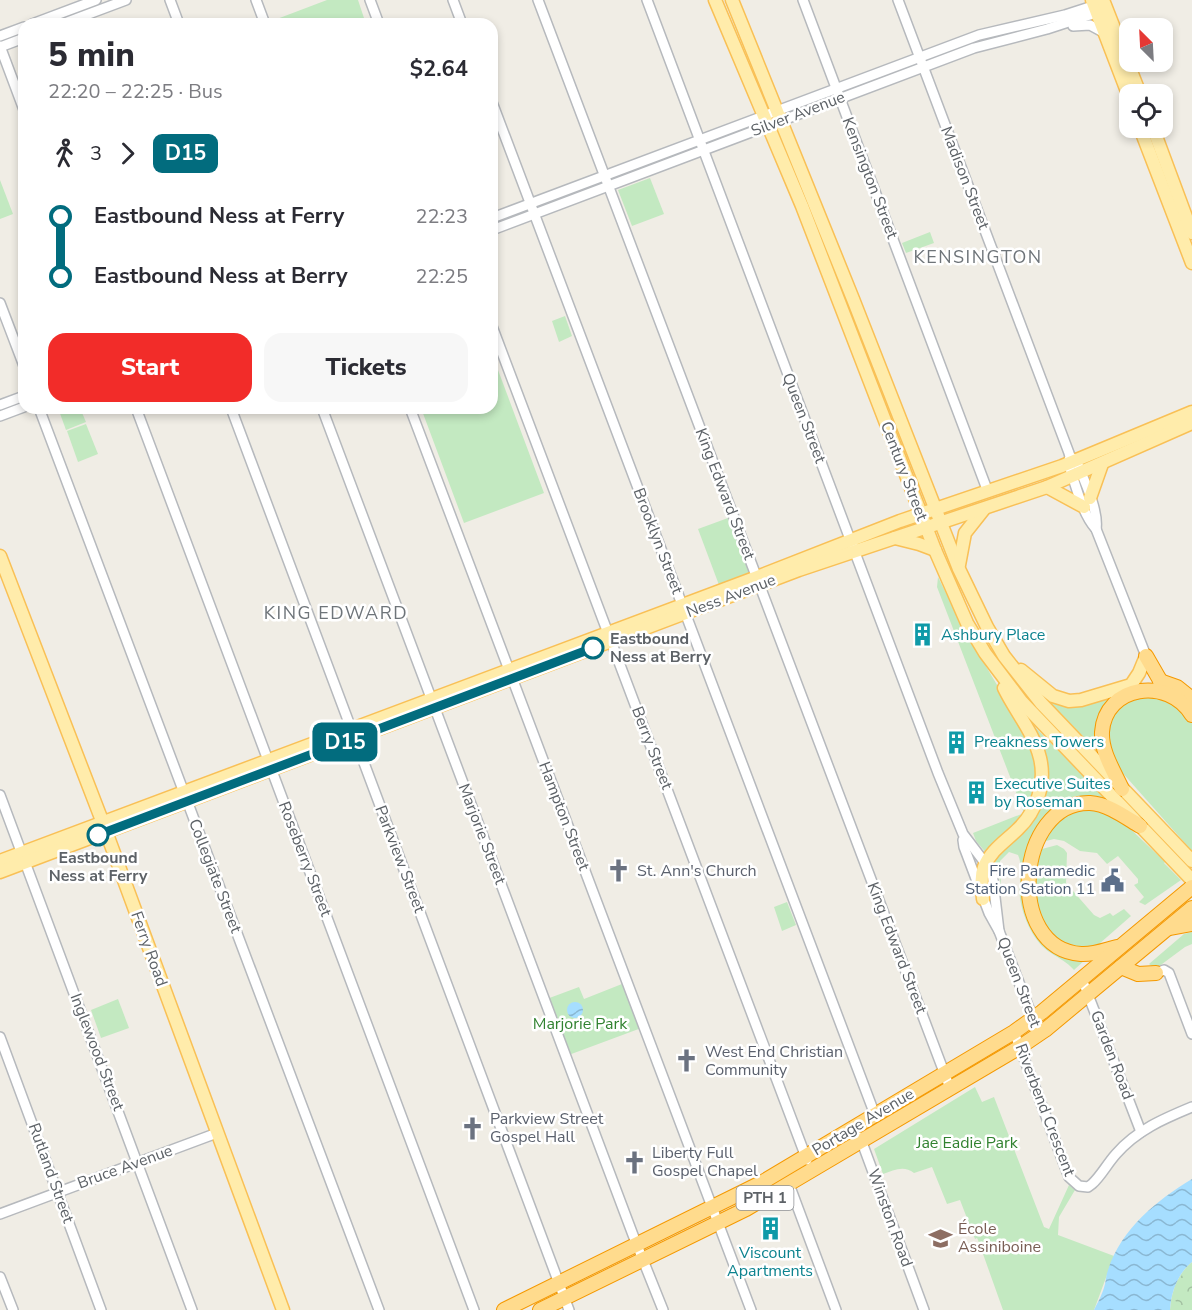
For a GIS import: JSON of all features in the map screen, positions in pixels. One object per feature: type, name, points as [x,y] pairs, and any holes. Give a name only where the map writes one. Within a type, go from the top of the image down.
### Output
[{"type":"highway","points":[[1146,656],[1161,682]]},
{"type":"highway","points":[[1131,685],[1161,682],[1177,687],[1192,699]]},
{"type":"highway","points":[[1122,789],[1107,756],[1102,737],[1105,720],[1115,705],[1126,696],[1139,692],[1160,691],[1181,701],[1192,715]]},
{"type":"highway","points":[[1122,945],[1094,953],[1080,954],[1062,949],[1050,941],[1041,929],[1032,909],[1029,891],[1030,864],[1037,843],[1049,824],[1061,813],[1075,806],[1098,804],[1140,826]]},
{"type":"highway","name":"Portage Avenue","points":[[504,1310],[761,1183],[1014,1032],[1033,1019],[1191,887]]},
{"type":"highway","name":"Portage Avenue","points":[[540,1310],[567,1304],[644,1259],[718,1223],[789,1184],[1020,1047],[1039,1034],[1192,908]]},
{"type":"highway","points":[[1167,929],[1192,924]]},
{"type":"highway","points":[[1142,950],[1146,964],[1156,973]]},
{"type":"highway","points":[[1121,967],[1138,974],[1156,973]]},
{"type":"main road","name":"Century Street","points":[[716,0],[828,270],[910,488],[962,613],[994,665],[1044,728],[1140,826],[1191,887]]},
{"type":"main road","name":"Century Street","points":[[732,0],[780,115],[934,509],[983,621],[1004,656],[1041,703],[1192,861]]},
{"type":"main road","points":[[1099,5],[1103,32],[1124,84]]},
{"type":"main road","points":[[1099,5],[1135,84]]},
{"type":"main road","points":[[1144,138],[1192,263]]},
{"type":"main road","points":[[1157,138],[1192,233]]},
{"type":"main road","name":"Ness Avenue","points":[[0,861],[23,858],[511,675],[852,546],[900,521],[988,492],[1192,412]]},
{"type":"main road","name":"Ness Avenue","points":[[852,546],[894,538],[1047,487],[1192,423]]},
{"type":"main road","points":[[1047,487],[1087,502],[1102,464]]},
{"type":"main road","points":[[923,479],[935,493],[945,498],[966,498]]},
{"type":"main road","points":[[900,521],[910,502],[910,488]]},
{"type":"main road","points":[[959,569],[966,533],[984,508]]},
{"type":"main road","points":[[894,538],[935,550]]},
{"type":"main road","name":"Ferry Road","points":[[0,556],[104,827],[283,1310]]},
{"type":"main road","points":[[1004,656],[1045,691],[1063,700],[1087,699],[1131,685],[1146,656]]},
{"type":"main road","points":[[983,899],[982,880],[986,863],[998,847],[1021,827],[1031,813],[1038,798],[1042,776],[1036,747],[994,665]]},
{"type":"main road","points":[[83,830],[97,810]]},
{"type":"main road","name":"Ness Avenue","points":[[0,872],[23,858],[83,830],[104,827]]},
{"type":"street","points":[[48,18],[96,0]]},
{"type":"street","points":[[90,18],[126,0]]},
{"type":"street","points":[[170,0],[177,18]]},
{"type":"street","points":[[256,0],[263,18]]},
{"type":"street","points":[[370,0],[377,18]]},
{"type":"street","points":[[453,0],[460,18]]},
{"type":"street","name":"King Edward Street","points":[[538,0],[950,1088]]},
{"type":"street","name":"Queen Street","points":[[647,0],[963,834],[974,851],[986,863],[994,878],[999,931]]},
{"type":"street","name":"Kensington Street","points":[[803,0],[988,492]]},
{"type":"street","name":"Madison Street","points":[[898,0],[1087,502],[1097,521],[1096,529],[1146,656]]},
{"type":"street","name":"Silver Avenue","points":[[780,115],[836,88],[979,34],[1099,5]]},
{"type":"street","name":"Silver Avenue","points":[[498,216],[700,139],[840,98],[994,41],[1047,29],[1099,5]]},
{"type":"street","points":[[80,6],[85,18]]},
{"type":"street","points":[[1047,29],[1063,29],[1087,24],[1103,32]]},
{"type":"street","points":[[0,36],[18,29]]},
{"type":"street","points":[[18,40],[0,47],[18,94]]},
{"type":"street","name":"Brooklyn Street","points":[[498,118],[875,1115]]},
{"type":"street","name":"Silver Avenue","points":[[498,228],[704,150],[765,120]]},
{"type":"street","points":[[0,303],[18,350]]},
{"type":"street","name":"Berry Street","points":[[498,342],[811,1171]]},
{"type":"street","points":[[0,405],[18,398]]},
{"type":"street","points":[[0,416],[18,409]]},
{"type":"street","name":"Collegiate Street","points":[[41,414],[379,1310]]},
{"type":"street","name":"Roseberry Street","points":[[138,414],[474,1310]]},
{"type":"street","name":"Parkview Street","points":[[233,414],[567,1304]]},
{"type":"street","name":"Marjorie Street","points":[[324,414],[663,1310]]},
{"type":"street","name":"Hampton Street","points":[[412,414],[750,1310]]},
{"type":"street","name":"Inglewood Street","points":[[0,795],[192,1310]]},
{"type":"street","name":"Queen Street","points":[[963,834],[964,847],[983,899],[999,931],[1039,1034]]},
{"type":"street","points":[[1156,973],[1164,970],[1169,974],[1192,1034]]},
{"type":"street","name":"Garden Road","points":[[1082,978],[1141,1132]]},
{"type":"street","name":"Riverbend Crescent","points":[[1014,1032],[1069,1177],[1074,1184],[1083,1187],[1092,1184],[1115,1155],[1141,1132],[1167,1117],[1192,1107]]},
{"type":"street","name":"Rutland Street","points":[[0,1037],[101,1310]]},
{"type":"street","name":"Winston Road","points":[[856,1126],[924,1310]]},
{"type":"street","name":"Bruce Avenue","points":[[0,1214],[217,1133]]},
{"type":"street","points":[[789,1184],[837,1310]]},
{"type":"street","points":[[0,1277],[13,1310]]},
{"type":"green space","points":[[327,0],[358,0],[364,18],[280,18]]},
{"type":"green space","points":[[650,178],[664,214],[632,226],[618,190]]},
{"type":"green space","points":[[0,180],[13,214],[0,219]]},
{"type":"green space","points":[[930,232],[934,243],[906,253],[902,243]]},
{"type":"green space","points":[[565,316],[572,336],[559,342],[552,321]]},
{"type":"green space","points":[[498,370],[544,493],[464,523],[423,414],[498,414]]},
{"type":"green space","points":[[60,414],[83,414],[86,422],[66,430]]},
{"type":"green space","points":[[86,424],[98,454],[78,462],[67,431]]},
{"type":"green space","points":[[728,518],[750,574],[719,585],[698,529]]},
{"type":"green space","points":[[938,577],[965,631],[1031,742],[1039,772],[1030,809],[987,854],[976,841],[973,833],[1024,813],[937,587]]},
{"type":"green space","points":[[1124,691],[1182,697],[1118,698],[1096,750],[1042,694],[1055,701]]},
{"type":"green space","points":[[1140,694],[1168,697],[1190,718],[1192,724],[1192,851],[1112,761],[1106,736],[1112,715],[1118,707]]},
{"type":"green space","points":[[1032,724],[1107,800],[1083,800],[1032,845],[1034,923],[1086,959],[1074,970],[1045,949],[1030,929],[1020,898],[1021,865],[1018,855],[1009,852],[1000,861],[1001,885],[992,860],[1043,792],[1029,726]]},
{"type":"green space","points":[[1087,806],[1119,818],[1181,880],[1145,905],[1139,902],[1144,897],[1134,885],[1138,883],[1138,879],[1118,856],[1107,864],[1097,853],[1080,851],[1064,841],[1054,839],[1042,842],[1060,817]]},
{"type":"green space","points":[[1057,845],[1067,853],[1066,883],[1094,915],[1100,918],[1110,913],[1113,916],[1124,909],[1131,916],[1099,944],[1091,946],[1091,950],[1068,948],[1044,928],[1032,892],[1038,854],[1042,849]]},
{"type":"green space","points":[[787,902],[796,925],[782,931],[774,907]]},
{"type":"green space","points":[[1192,932],[1192,944],[1158,967],[1149,964],[1184,934]]},
{"type":"green space","name":"Marjorie Park","points":[[627,982],[644,1027],[566,1056],[544,1000],[579,987],[584,999]]},
{"type":"green space","points":[[118,999],[129,1028],[101,1038],[91,1010]]},
{"type":"green space","name":"Jae Eadie Park","points":[[975,1087],[982,1102],[994,1097],[1044,1227],[1049,1229],[1069,1185],[1075,1190],[1059,1217],[1058,1235],[1114,1256],[1094,1310],[1003,1310],[978,1240],[975,1239],[960,1200],[947,1204],[932,1167],[914,1173],[903,1169],[883,1174],[874,1149]]},
{"type":"green space","points":[[1192,1262],[1192,1310],[1170,1310],[1176,1283]]},
{"type":"green space","points":[[1192,1272],[1192,1310],[1176,1310],[1178,1308],[1173,1293],[1177,1289],[1174,1287],[1182,1275],[1186,1274],[1190,1277]]},
{"type":"water","points":[[572,1002],[578,1002],[583,1010],[581,1016],[572,1018],[567,1013],[567,1007]]},
{"type":"water","points":[[1192,1179],[1192,1262],[1176,1283],[1170,1310],[1094,1310],[1103,1291],[1107,1272],[1122,1241],[1153,1206]]},
{"type":"bus line","name":"D15","points":[[98,835],[593,648]]},
{"type":"place","name":"Ashbury Place","points":[[923,635]]},
{"type":"place","name":"Eastbound Ness at Berry","points":[[593,648]]},
{"type":"place","name":"Preakness Towers","points":[[956,742]]},
{"type":"place","name":"Executive Suites by Roseman","points":[[976,793]]},
{"type":"place","name":"Eastbound Ness at Ferry","points":[[98,835]]},
{"type":"place","name":"St. Ann's Church","points":[[619,871]]},
{"type":"place","name":"Fire Paramedic Station Station 11","points":[[1113,880]]},
{"type":"place","name":"West End Christian Community","points":[[687,1061]]},
{"type":"place","name":"Parkview Street Gospel Hall","points":[[472,1128]]},
{"type":"place","name":"Liberty Full Gospel Chapel","points":[[634,1162]]},
{"type":"place","name":"Viscount Apartments","points":[[770,1228]]},
{"type":"place","name":"École Assiniboine","points":[[940,1238]]},
{"type":"district","name":"KENSINGTON","points":[[978,257]]},
{"type":"district","name":"KING EDWARD","points":[[336,613]]}]
